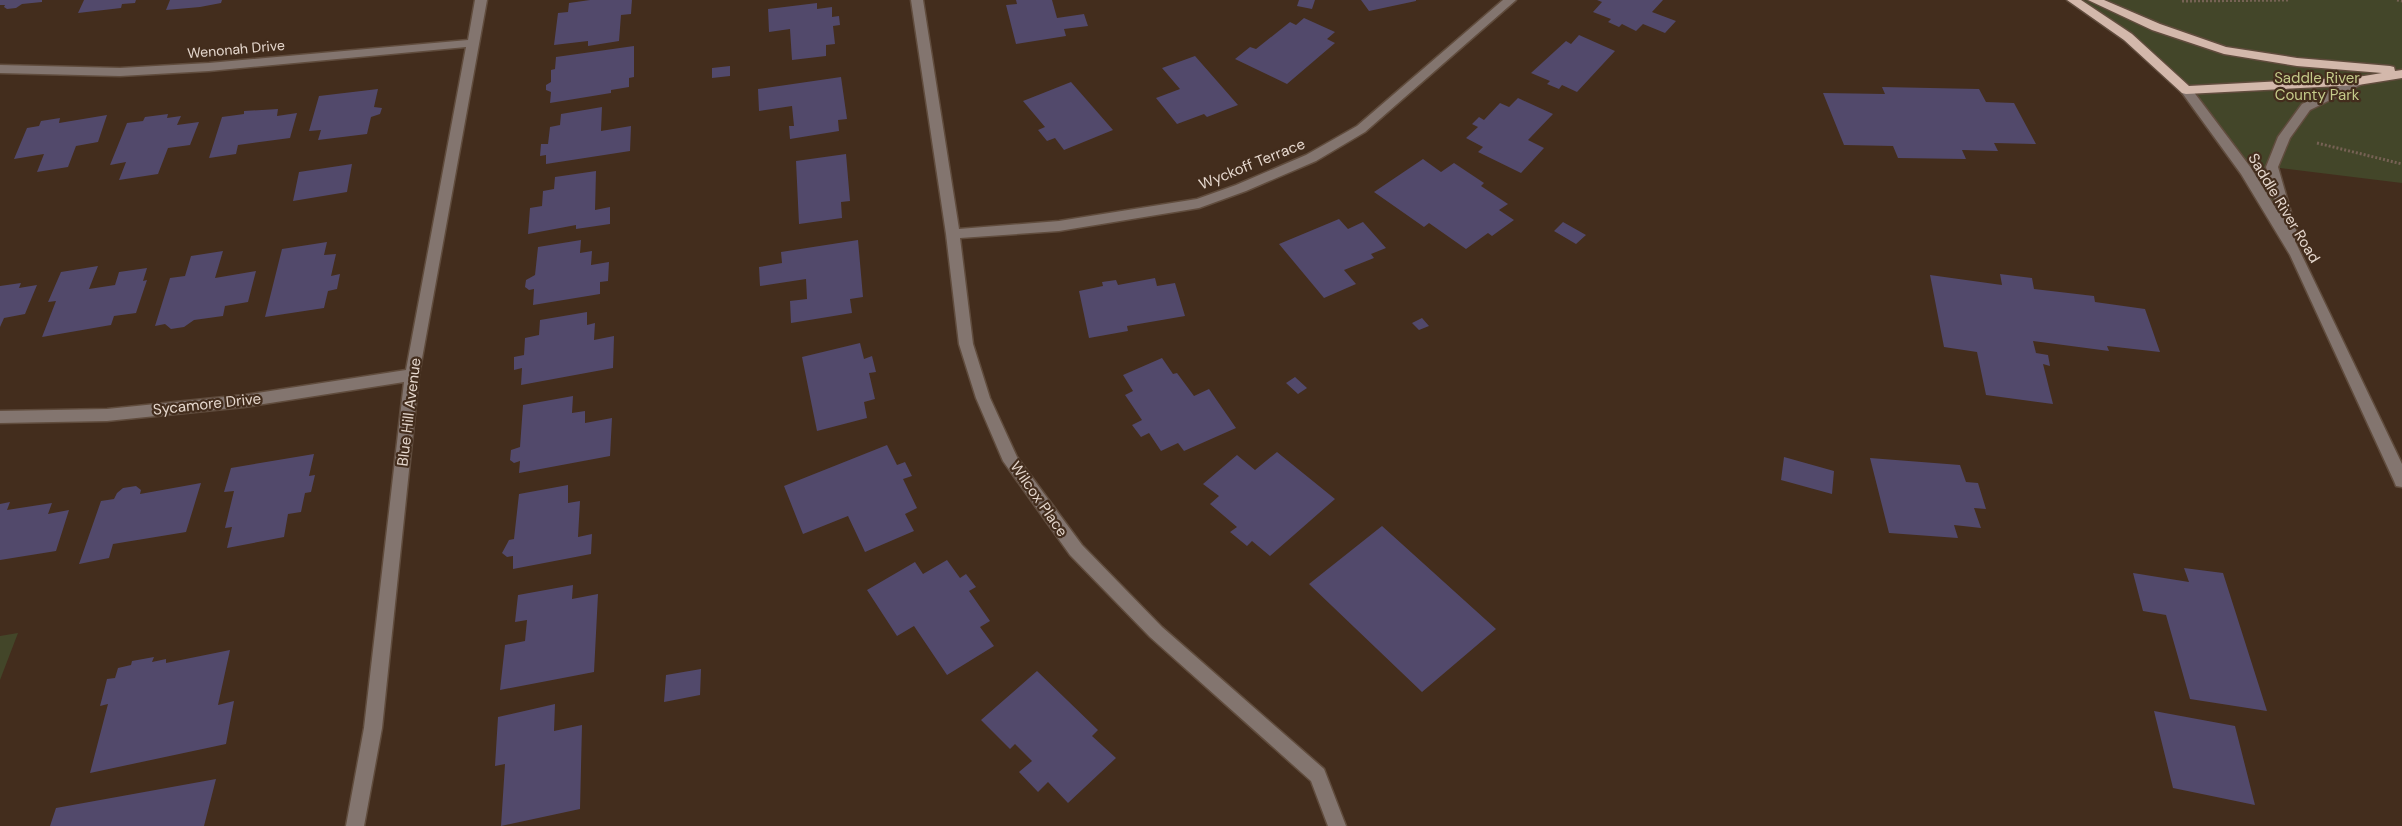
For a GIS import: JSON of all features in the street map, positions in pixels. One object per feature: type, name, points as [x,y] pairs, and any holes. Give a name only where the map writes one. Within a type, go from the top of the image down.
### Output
[{"type":"main road","name":"Saddle River Road","points":[[2073,0],[2128,37],[2186,90]]},
{"type":"main road","points":[[2094,0],[2156,27],[2224,50],[2297,62],[2402,73]]},
{"type":"main road","points":[[2186,90],[2358,81],[2402,73]]},
{"type":"street","name":"Blue Hill Avenue","points":[[355,826],[373,728],[412,375],[481,0]]},
{"type":"street","name":"Wilcox Place","points":[[917,0],[953,234],[966,344],[983,398],[1011,461],[1076,550],[1156,632],[1318,775],[1338,826]]},
{"type":"street","name":"Wyckoff Terrace","points":[[953,234],[1059,226],[1199,203],[1241,188],[1311,158],[1361,129],[1510,0]]},
{"type":"street","name":"Wenonah Drive","points":[[0,69],[120,72],[209,67],[474,43]]},
{"type":"street","points":[[2296,254],[2272,167],[2284,137],[2306,107],[2358,81]]},
{"type":"street","name":"Saddle River Road","points":[[2186,90],[2246,171],[2296,254],[2402,482]]},
{"type":"street","name":"Sycamore Drive","points":[[0,417],[107,415],[198,405],[412,375]]},
{"type":"path","points":[[2178,0],[2289,0]]},
{"type":"path","points":[[2397,0],[2402,1]]},
{"type":"path","points":[[2284,137],[2331,145],[2402,164]]},
{"type":"green space","name":"Saddle River County Park","points":[[2073,0],[2402,0],[2402,183],[2272,167],[2296,254],[2186,90],[2128,37]]},
{"type":"green space","points":[[18,633],[0,680],[0,636]]},
{"type":"building","points":[[0,0],[42,0],[42,2],[22,4],[16,8],[7,9],[5,5],[0,5]]},
{"type":"building","points":[[84,0],[136,0],[135,3],[122,4],[121,8],[78,13]]},
{"type":"building","points":[[170,0],[222,0],[221,3],[200,7],[166,10]]},
{"type":"building","points":[[590,0],[632,0],[631,14],[621,15],[619,41],[588,46],[588,41],[554,45],[558,13],[568,12],[569,3]]},
{"type":"building","points":[[1016,0],[1052,0],[1057,18],[1084,14],[1088,26],[1064,29],[1066,36],[1016,44],[1006,5],[1017,4]]},
{"type":"building","points":[[1299,0],[1315,0],[1312,9],[1297,6]]},
{"type":"building","points":[[1361,0],[1416,0],[1416,1],[1369,11]]},
{"type":"building","points":[[1597,0],[1663,0],[1652,12],[1676,21],[1665,33],[1643,24],[1636,31],[1622,24],[1619,27],[1608,22],[1611,19],[1593,12],[1602,2]]},
{"type":"building","points":[[817,3],[817,9],[832,7],[832,17],[839,16],[840,25],[833,26],[835,44],[826,45],[826,56],[792,60],[790,29],[769,32],[768,9]]},
{"type":"building","points":[[1304,18],[1335,32],[1327,39],[1335,43],[1287,84],[1235,59],[1250,47],[1256,49],[1290,22],[1296,25]]},
{"type":"building","points":[[1579,35],[1615,51],[1577,92],[1562,85],[1559,89],[1547,84],[1550,81],[1531,73],[1566,41],[1571,44]]},
{"type":"building","points":[[634,46],[634,77],[629,78],[629,87],[611,90],[611,93],[550,103],[551,92],[546,90],[546,85],[551,82],[551,70],[555,69],[556,57]]},
{"type":"building","points":[[1195,56],[1238,105],[1207,117],[1204,114],[1177,124],[1156,98],[1180,89],[1162,68]]},
{"type":"building","points":[[730,66],[730,76],[712,78],[712,68]]},
{"type":"building","points":[[841,77],[847,119],[838,120],[839,131],[790,139],[789,126],[794,126],[792,106],[759,111],[758,89]]},
{"type":"building","points":[[1071,82],[1113,130],[1064,150],[1055,138],[1047,141],[1038,130],[1045,127],[1023,101]]},
{"type":"building","points":[[1882,87],[1979,89],[1986,102],[2014,103],[2036,144],[1994,143],[1998,151],[1962,150],[1966,159],[1898,158],[1893,146],[1844,145],[1823,93],[1885,94]]},
{"type":"building","points":[[378,89],[374,107],[382,108],[380,114],[371,117],[367,134],[318,140],[321,130],[309,131],[319,96]]},
{"type":"building","points":[[1518,98],[1553,114],[1528,140],[1544,148],[1521,173],[1478,152],[1483,147],[1466,138],[1478,127],[1472,124],[1479,117],[1484,120],[1500,103],[1509,107]]},
{"type":"building","points":[[602,107],[601,131],[631,126],[630,151],[546,164],[546,155],[540,156],[541,144],[548,144],[550,127],[560,125],[561,114]]},
{"type":"building","points":[[278,109],[277,116],[297,113],[290,138],[238,145],[236,154],[209,158],[222,117],[244,114],[244,111]]},
{"type":"building","points":[[168,114],[167,118],[181,116],[177,125],[199,122],[190,145],[168,148],[158,174],[119,180],[126,162],[110,165],[127,123],[143,121],[145,117]]},
{"type":"building","points":[[107,115],[98,142],[76,146],[68,167],[37,172],[44,154],[14,159],[27,128],[39,126],[41,121],[60,118],[59,123]]},
{"type":"building","points":[[846,154],[850,201],[841,202],[842,218],[799,224],[796,161]]},
{"type":"building","points":[[1423,159],[1441,172],[1454,163],[1484,183],[1481,186],[1508,204],[1499,210],[1514,220],[1492,236],[1488,233],[1466,249],[1429,223],[1424,227],[1374,192]]},
{"type":"building","points":[[352,164],[347,192],[293,201],[299,172]]},
{"type":"building","points":[[596,171],[595,210],[610,207],[610,224],[576,229],[576,225],[528,234],[530,208],[542,206],[543,191],[554,189],[555,177]]},
{"type":"building","points":[[1339,219],[1348,229],[1363,222],[1386,248],[1371,254],[1374,258],[1344,270],[1356,284],[1324,298],[1279,244]]},
{"type":"building","points":[[1563,222],[1586,235],[1576,244],[1554,231]]},
{"type":"building","points":[[581,240],[580,253],[592,251],[591,265],[609,262],[608,281],[600,282],[600,294],[533,305],[534,289],[529,290],[525,287],[526,280],[535,275],[538,247]]},
{"type":"building","points":[[858,240],[863,297],[850,299],[852,313],[791,323],[790,301],[807,299],[806,279],[760,286],[759,267],[782,263],[781,252]]},
{"type":"building","points":[[327,242],[324,255],[336,254],[331,276],[340,274],[337,289],[328,291],[324,308],[265,317],[282,249]]},
{"type":"building","points":[[223,251],[215,278],[256,271],[248,302],[225,306],[223,316],[194,320],[184,327],[171,329],[165,324],[155,326],[170,278],[185,276],[191,256]]},
{"type":"building","points":[[98,266],[89,289],[115,285],[119,272],[147,268],[143,281],[147,280],[136,313],[114,316],[111,325],[42,337],[56,301],[48,302],[61,272]]},
{"type":"building","points":[[2000,274],[2032,278],[2034,289],[2094,296],[2095,302],[2145,309],[2160,352],[2107,346],[2109,351],[2033,341],[2036,353],[2048,355],[2050,366],[2043,364],[2053,404],[1986,395],[1977,352],[1944,347],[1930,275],[2002,285]]},
{"type":"building","points":[[1155,278],[1157,286],[1175,283],[1185,316],[1127,326],[1128,331],[1089,338],[1079,291],[1103,286],[1102,282],[1116,280],[1118,285]]},
{"type":"building","points":[[21,283],[19,288],[37,285],[25,314],[4,318],[0,327],[0,286]]},
{"type":"building","points":[[587,312],[587,325],[595,323],[594,340],[614,336],[613,368],[521,385],[522,368],[514,370],[514,357],[524,355],[525,338],[539,335],[540,320]]},
{"type":"building","points":[[1422,318],[1429,326],[1419,330],[1412,323]]},
{"type":"building","points":[[860,343],[864,359],[872,356],[876,372],[869,373],[875,399],[864,402],[867,418],[817,431],[802,357]]},
{"type":"building","points":[[1162,358],[1173,374],[1177,373],[1194,396],[1209,389],[1236,428],[1184,451],[1178,443],[1161,451],[1149,433],[1141,437],[1132,425],[1142,420],[1125,395],[1133,391],[1123,375]]},
{"type":"building","points":[[1295,377],[1307,388],[1298,394],[1286,383]]},
{"type":"building","points":[[573,396],[572,413],[585,411],[585,423],[612,418],[610,456],[519,473],[520,461],[514,463],[510,460],[511,450],[520,447],[523,405]]},
{"type":"building","points":[[887,445],[897,465],[905,462],[912,476],[903,479],[917,508],[905,514],[914,531],[865,552],[848,516],[803,534],[784,486]]},
{"type":"building","points":[[1277,452],[1335,499],[1270,556],[1252,541],[1247,546],[1230,532],[1237,527],[1210,504],[1219,496],[1203,484],[1237,455],[1255,470]]},
{"type":"building","points":[[314,454],[309,476],[315,475],[311,492],[305,493],[301,512],[288,514],[284,537],[227,548],[232,527],[225,528],[234,491],[224,492],[231,468]]},
{"type":"building","points":[[1784,457],[1834,471],[1832,494],[1781,480]]},
{"type":"building","points":[[1870,458],[1960,465],[1966,482],[1978,483],[1986,509],[1974,508],[1981,528],[1954,525],[1958,538],[1889,533]]},
{"type":"building","points":[[201,483],[186,532],[113,544],[109,558],[79,564],[101,501],[114,499],[123,488],[136,486],[141,490],[140,494]]},
{"type":"building","points":[[568,485],[568,503],[580,501],[578,537],[592,534],[591,554],[513,569],[513,556],[507,557],[502,553],[509,540],[514,539],[519,494]]},
{"type":"building","points":[[10,502],[7,510],[52,503],[48,514],[69,510],[56,551],[0,560],[0,504]]},
{"type":"building","points":[[1382,526],[1496,629],[1422,692],[1309,584]]},
{"type":"building","points":[[947,560],[960,578],[966,574],[976,587],[969,591],[990,621],[980,627],[994,646],[947,675],[914,626],[897,636],[867,590],[915,562],[923,574]]},
{"type":"building","points":[[2184,568],[2223,573],[2267,711],[2190,699],[2166,615],[2143,611],[2133,573],[2189,582]]},
{"type":"building","points":[[573,585],[572,599],[598,594],[594,672],[500,690],[505,645],[525,641],[527,620],[515,622],[518,595]]},
{"type":"building","points":[[230,650],[218,705],[234,701],[226,744],[90,773],[108,704],[100,706],[107,679],[115,678],[118,668],[131,665],[132,661],[154,657],[152,662],[166,659],[166,663]]},
{"type":"building","points":[[701,669],[700,695],[664,702],[666,675]]},
{"type":"building","points":[[1037,671],[1098,730],[1092,736],[1116,758],[1068,803],[1048,782],[1038,792],[1019,772],[1032,761],[1015,744],[1010,749],[981,720]]},
{"type":"building","points":[[555,704],[554,731],[582,725],[580,809],[501,826],[505,764],[495,766],[498,717]]},
{"type":"building","points":[[2154,711],[2235,726],[2255,805],[2173,788]]},
{"type":"building","points":[[216,779],[204,826],[50,826],[56,808]]}]
